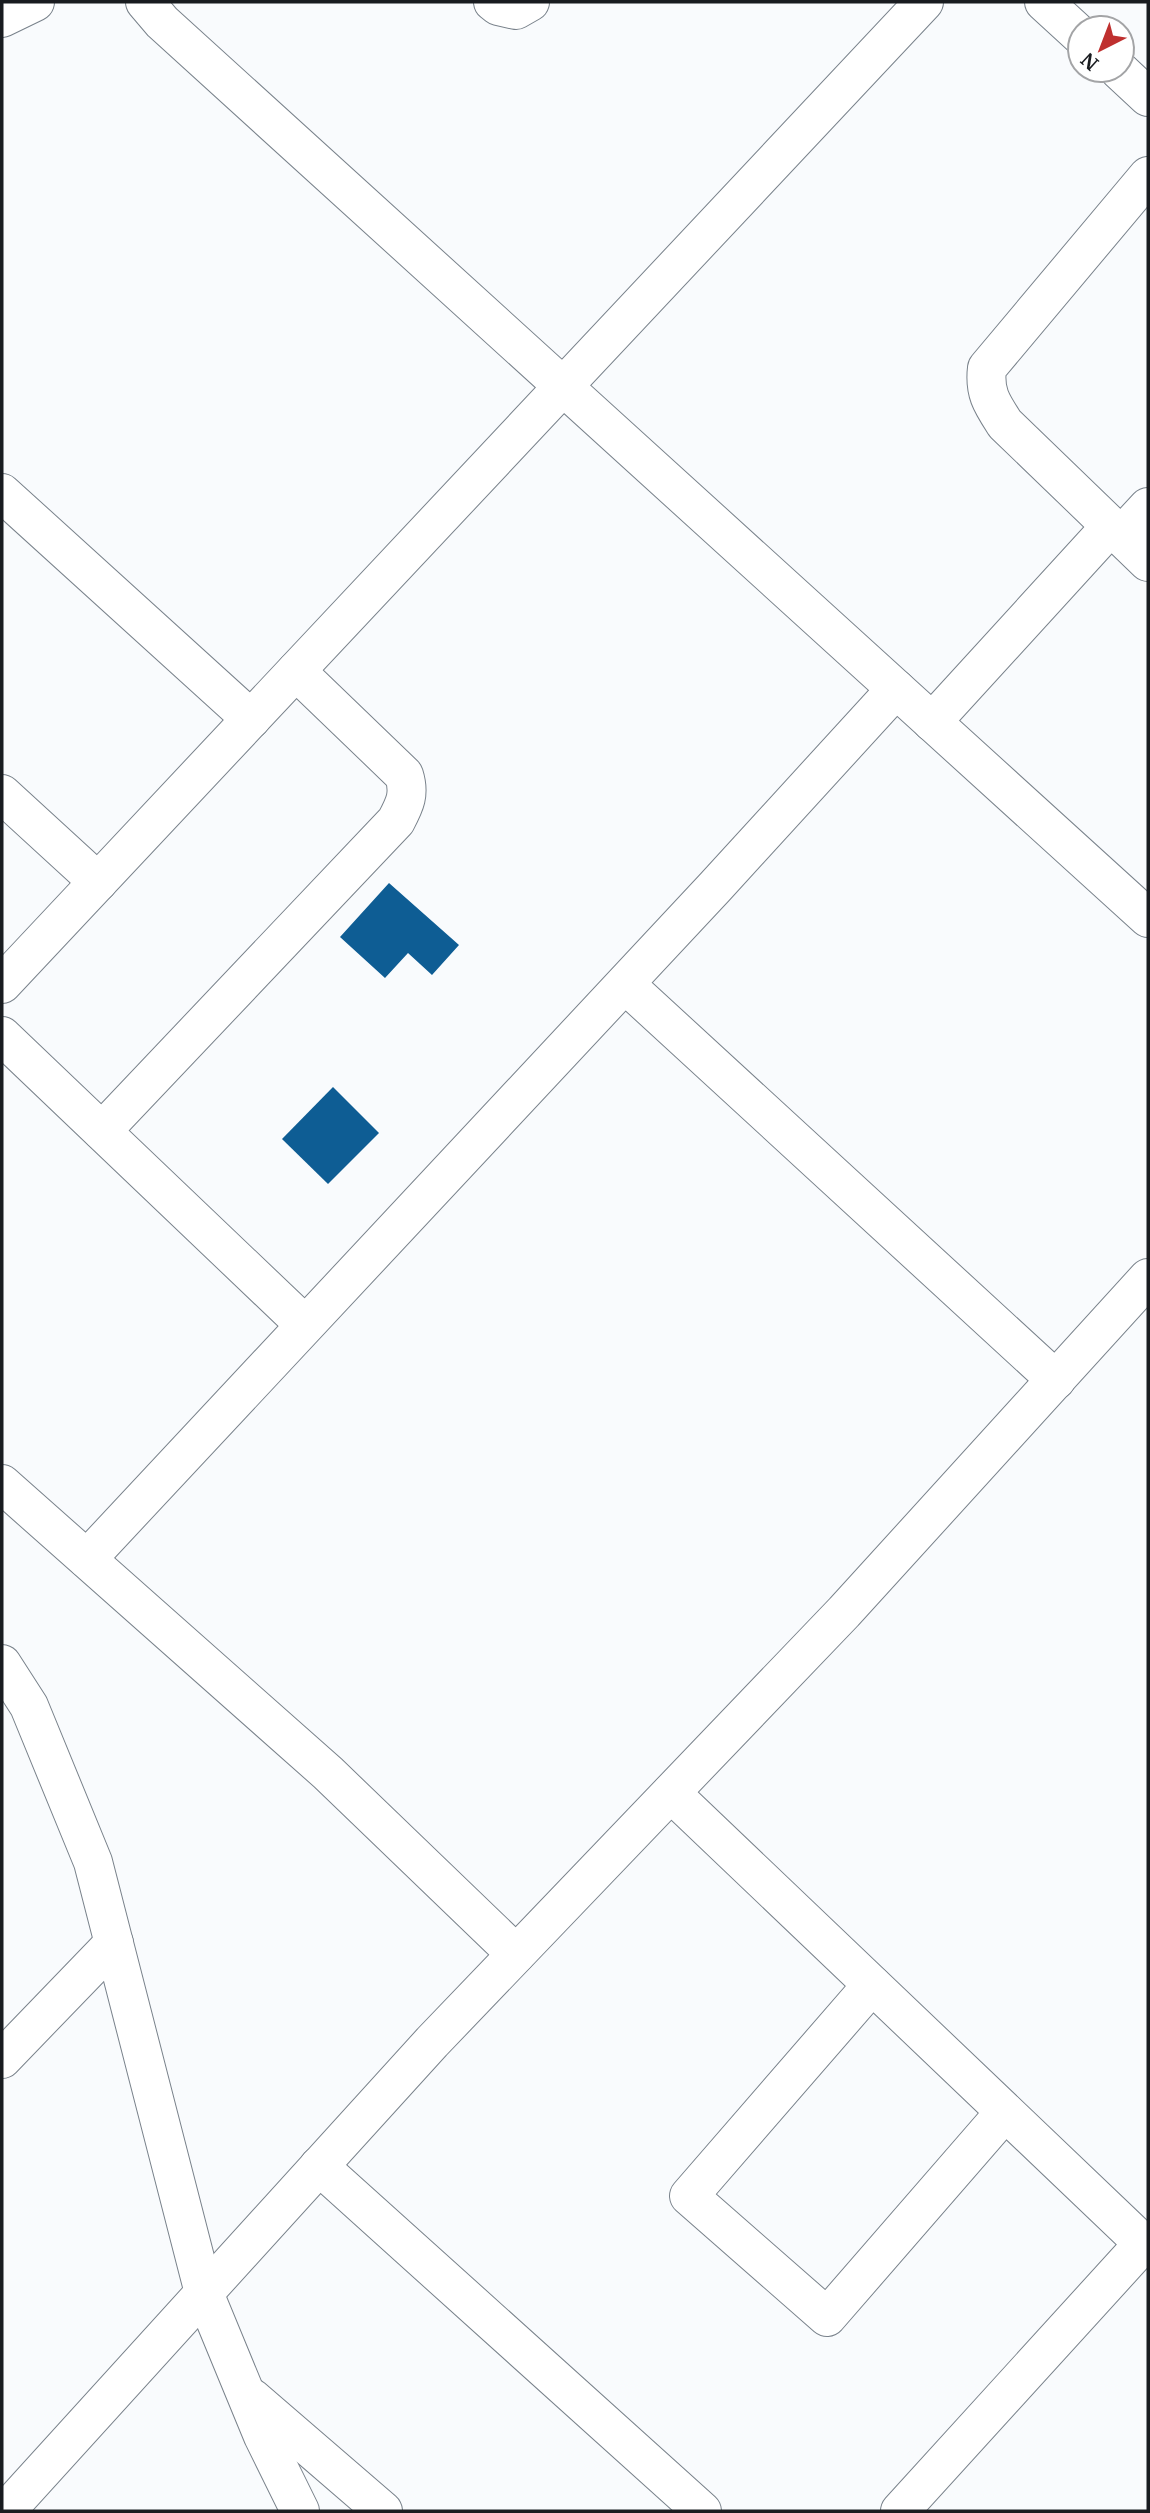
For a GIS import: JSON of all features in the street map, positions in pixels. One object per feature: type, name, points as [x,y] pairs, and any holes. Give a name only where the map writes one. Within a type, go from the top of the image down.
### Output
[{"type":"street","points":[[2,18],[34,2]]},
{"type":"street","points":[[145,2],[162,22],[1148,918]]},
{"type":"street","points":[[493,2],[498,6],[516,10],[530,2]]},
{"type":"street","points":[[2,984],[924,2]]},
{"type":"street","points":[[1044,2],[1066,22]]},
{"type":"street","points":[[1134,84],[1148,97]]},
{"type":"street","points":[[1127,541],[1005,424],[991,403],[985,385],[987,368],[1148,176]]},
{"type":"street","points":[[2,493],[251,719]]},
{"type":"street","points":[[932,722],[1127,541],[1148,507]]},
{"type":"street","points":[[102,1131],[396,821],[407,800],[404,775],[296,671]]},
{"type":"street","points":[[87,1559],[896,690]]},
{"type":"street","points":[[2,794],[98,882]]},
{"type":"street","points":[[625,984],[1055,1380]]},
{"type":"street","points":[[2,1036],[305,1325]]},
{"type":"street","points":[[6,2511],[432,2042],[844,1612],[1148,1278]]},
{"type":"street","points":[[2,1484],[328,1773],[516,1954]]},
{"type":"street","points":[[2,1664],[29,1706],[93,1861],[204,2293],[263,2436],[300,2511]]},
{"type":"street","points":[[671,1793],[1146,2246],[900,2511]]},
{"type":"street","points":[[2,2059],[114,1943]]},
{"type":"street","points":[[872,1986],[689,2196],[827,2317],[1005,2112]]},
{"type":"street","points":[[319,2166],[702,2511]]},
{"type":"street","points":[[245,2392],[383,2511]]},
{"type":"building","points":[[389,883],[459,945],[432,975],[408,953],[385,978],[340,937]]},
{"type":"building","points":[[333,1087],[379,1133],[328,1184],[282,1139]]}]
